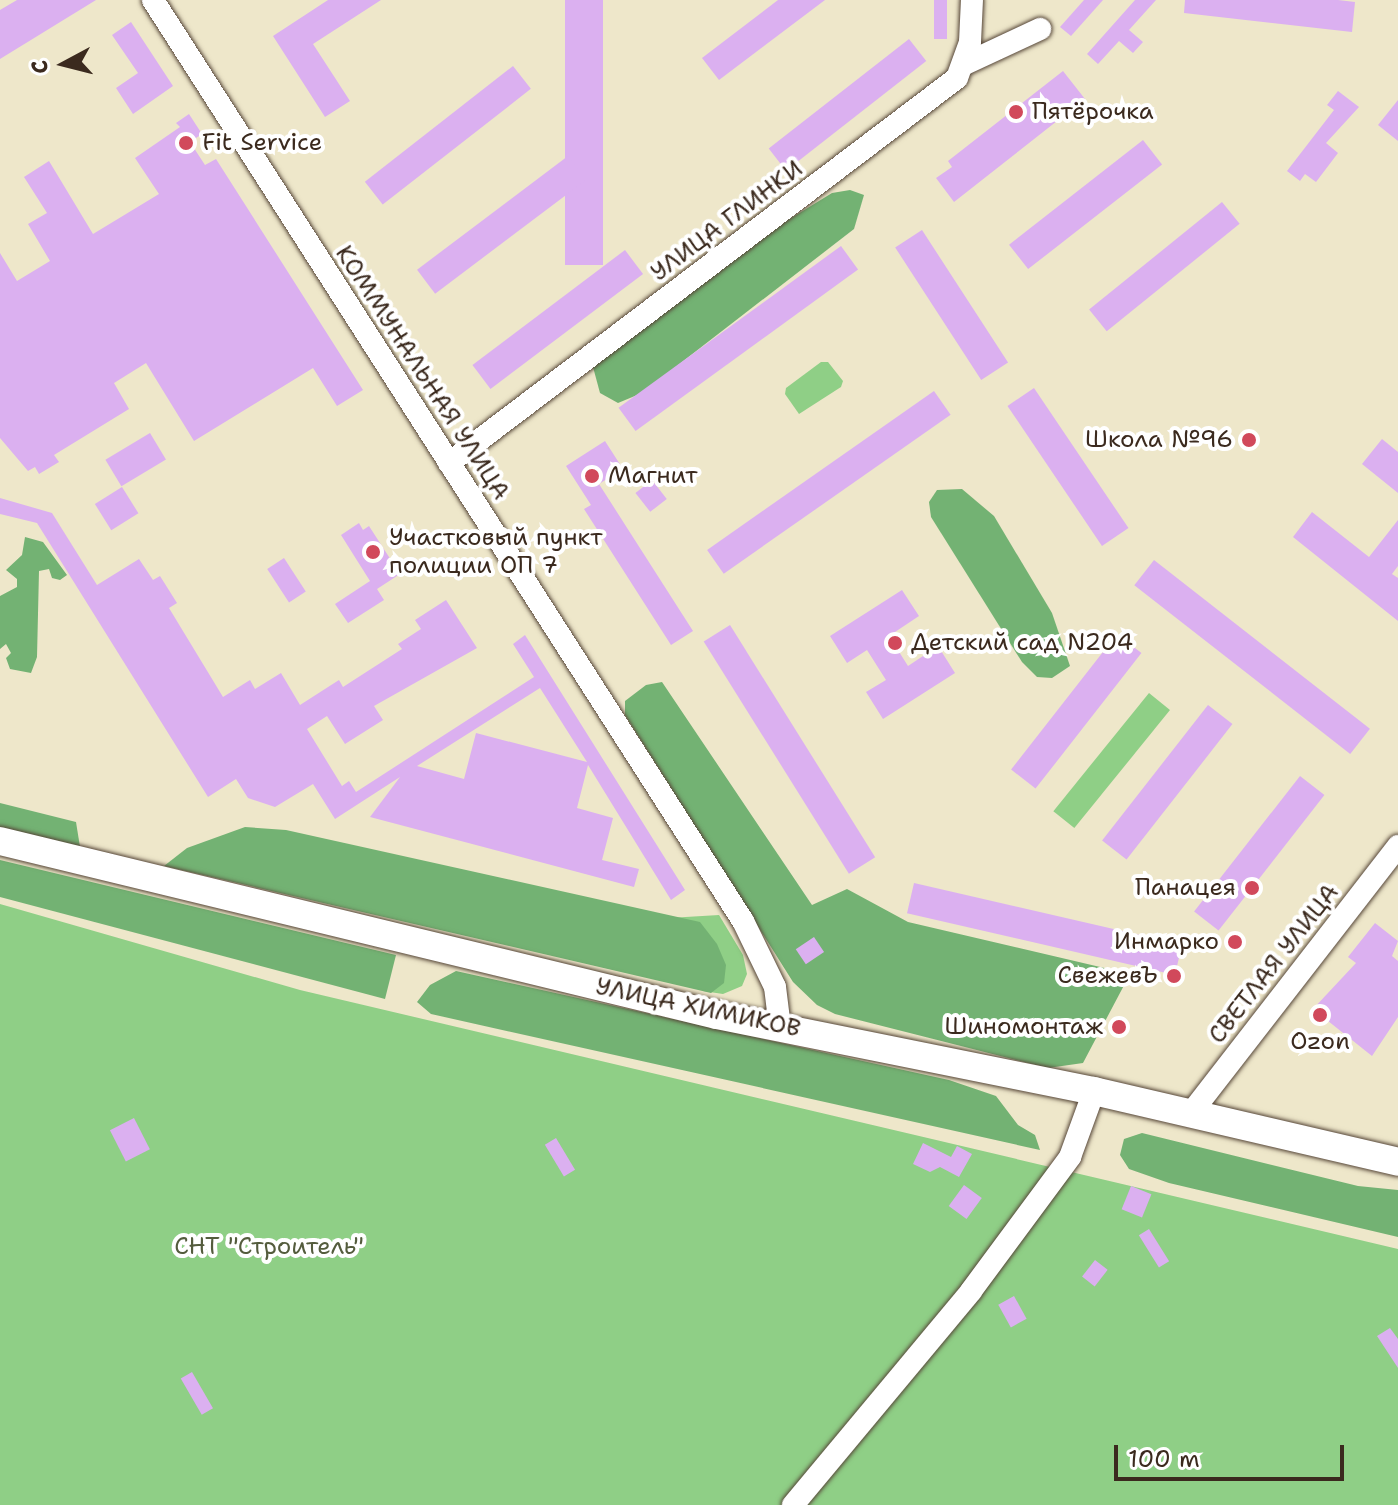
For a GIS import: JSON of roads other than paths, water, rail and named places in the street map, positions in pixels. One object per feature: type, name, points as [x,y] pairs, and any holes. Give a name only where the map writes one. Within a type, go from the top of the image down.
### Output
[{"type":"main road","name":"УЛИЦА ХИМИКОВ","points":[[0,841],[780,1026],[1094,1091],[1398,1162]]},
{"type":"street","name":"КОММУНАЛЬНАЯ УЛИЦА","points":[[153,0],[743,921],[775,987],[780,1026]]},
{"type":"street","points":[[965,64],[972,0]]},
{"type":"street","name":"УЛИЦА ГЛИНКИ","points":[[449,463],[945,87],[965,64],[1040,29]]},
{"type":"street","name":"СВЕТЛАЯ УЛИЦА","points":[[1191,1113],[1398,846]]},
{"type":"street","points":[[793,1505],[971,1291],[1057,1176],[1070,1157],[1094,1091]]},
{"type":"place","name":"Пятёрочка","points":[[1016,112]]},
{"type":"place","name":"Fit Service","points":[[186,143]]},
{"type":"place","name":"Школа №96","points":[[1249,440]]},
{"type":"place","name":"Магнит","points":[[592,476]]},
{"type":"place","name":"Участковый пункт полиции ОП 7","points":[[373,552]]},
{"type":"place","name":"Детский сад N204","points":[[895,643]]},
{"type":"place","name":"Панацея","points":[[1252,888]]},
{"type":"place","name":"Инмарко","points":[[1235,942]]},
{"type":"place","name":"СвежевЪ","points":[[1174,976]]},
{"type":"place","name":"Ozon","points":[[1320,1015]]},
{"type":"place","name":"Шиномонтаж","points":[[1119,1027]]},
{"type":"park label","name":"СНТ \"Строитель\"","points":[[269,1247]]}]
